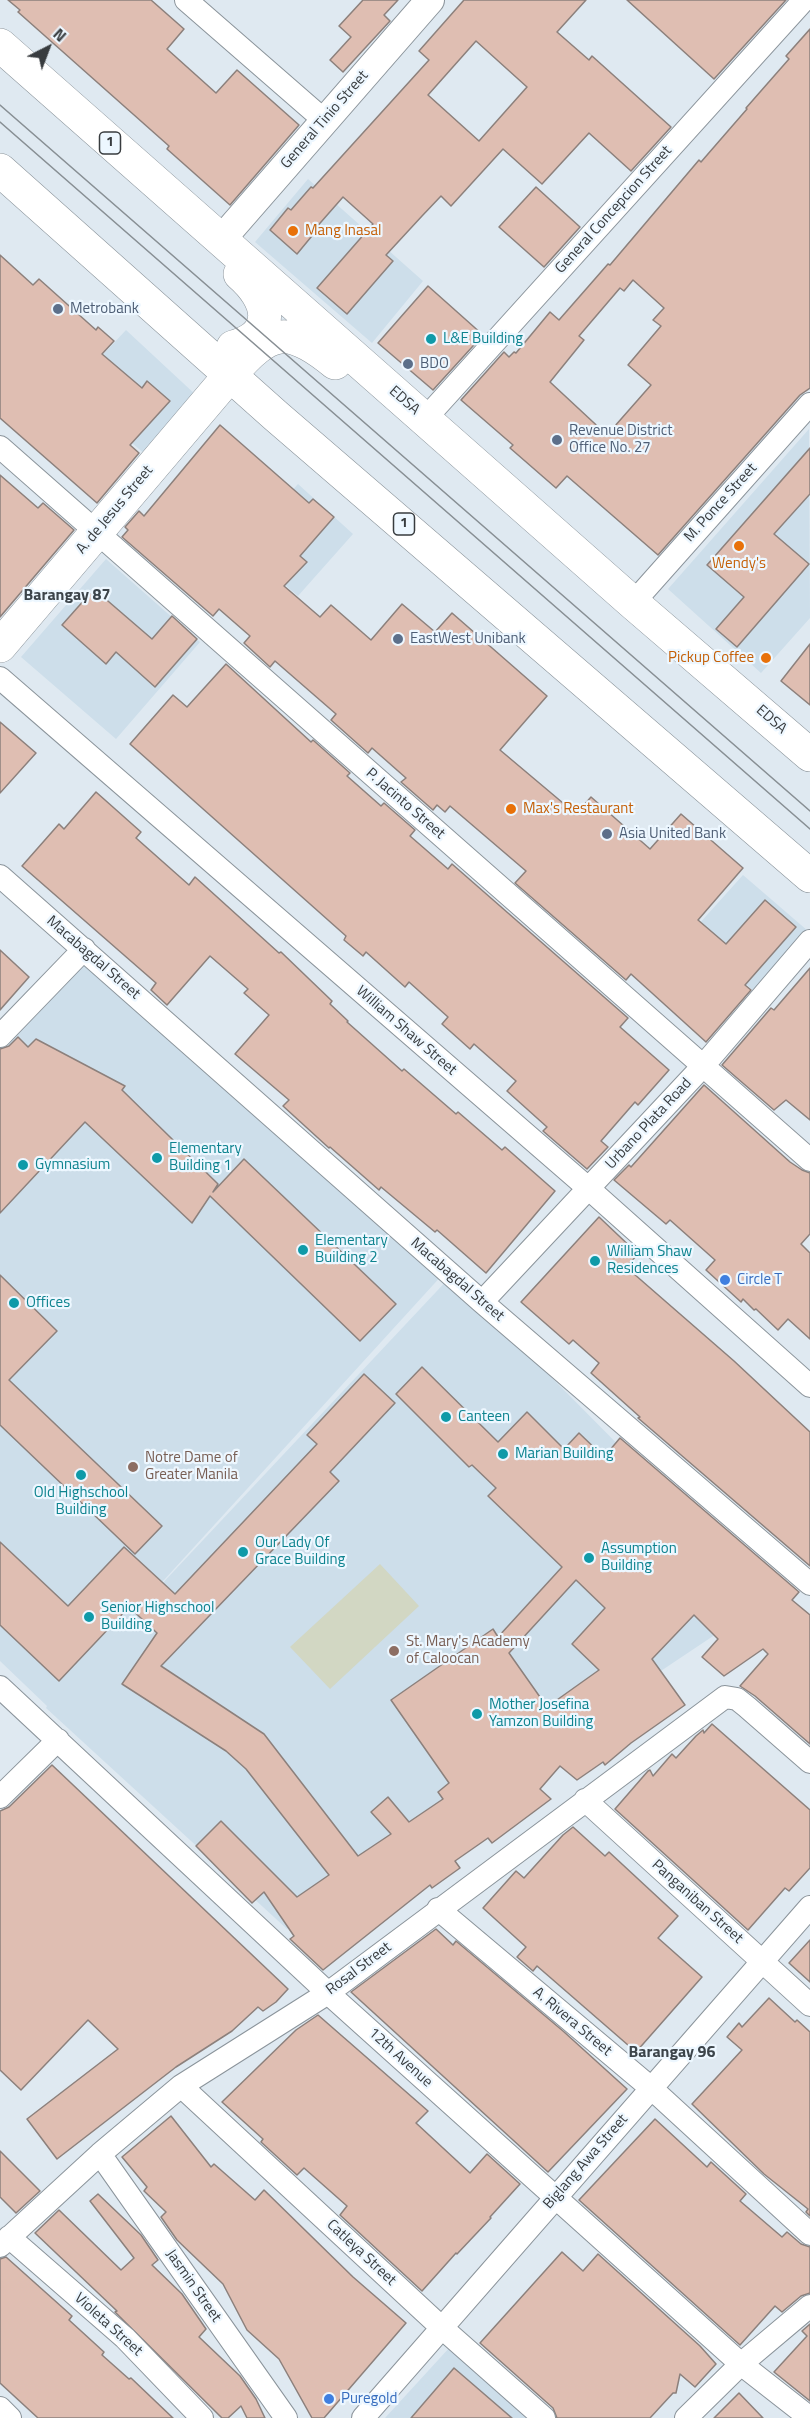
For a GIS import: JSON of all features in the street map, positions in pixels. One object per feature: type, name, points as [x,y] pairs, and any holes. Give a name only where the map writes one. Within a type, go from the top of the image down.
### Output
[{"type":"main road","name":"EDSA","points":[[10,55],[633,603],[810,755]]},
{"type":"main road","points":[[10,55],[40,104],[250,283],[260,295],[264,304],[264,319],[258,332],[251,339],[232,347],[198,346]]},
{"type":"main road","name":"1","points":[[0,170],[230,375],[810,876]]},
{"type":"main road","name":"A. de Jesus Street","points":[[0,646],[230,375],[253,350],[270,340],[284,337],[308,342],[397,413],[673,654],[731,685]]},
{"type":"street","points":[[186,0],[325,121]]},
{"type":"street","name":"General Tinio Street","points":[[220,241],[430,0]]},
{"type":"street","name":"General Concepcion Street","points":[[425,419],[804,0]]},
{"type":"street","name":"M. Ponce Street","points":[[633,603],[810,404]]},
{"type":"street","name":"P. Jacinto Street","points":[[0,447],[810,1160]]},
{"type":"street","name":"William Shaw Street","points":[[0,678],[588,1188],[810,1386]]},
{"type":"street","name":"Macabagdal Street","points":[[0,876],[482,1302],[810,1584]]},
{"type":"street","name":"Urbano Plata Road","points":[[482,1302],[703,1066],[810,941]]},
{"type":"street","points":[[0,1036],[84,949]]},
{"type":"street","name":"12th Avenue","points":[[0,1687],[328,1994],[741,2364],[810,2418]]},
{"type":"street","name":"Rosal Street","points":[[4,2241],[100,2154],[181,2086],[328,1994],[438,1909],[724,1697],[737,1699],[810,1762]]},
{"type":"street","points":[[0,1797],[57,1740]]},
{"type":"street","name":"Panganiban Street","points":[[585,1800],[810,2005]]},
{"type":"street","name":"Biglang Awa Street","points":[[363,2418],[810,1906]]},
{"type":"street","name":"A. Rivera Street","points":[[438,1909],[651,2088],[810,2234]]},
{"type":"street","name":"Catleya Street","points":[[181,2086],[441,2327],[544,2418]]},
{"type":"street","name":"Jasmin Street","points":[[100,2154],[286,2418]]},
{"type":"street","name":"Violeta Street","points":[[4,2241],[125,2338],[202,2418]]},
{"type":"street","points":[[686,2418],[741,2364],[810,2306]]},
{"type":"street","points":[[0,2408],[10,2418]]},
{"type":"shaded area","points":[[308,179],[423,281],[372,343],[255,242]]},
{"type":"shaded area","points":[[126,330],[197,396],[146,455],[70,390]]},
{"type":"shaded area","points":[[809,429],[810,618],[761,673],[668,589]]},
{"type":"shaded area","points":[[298,484],[353,534],[298,596],[241,548]]},
{"type":"shaded area","points":[[106,559],[200,642],[116,739],[21,657]]},
{"type":"shaded area","points":[[743,875],[808,931],[755,992],[689,935]]},
{"type":"shaded area","points":[[82,960],[444,1273],[112,1637],[451,1276],[770,1598],[574,1729],[287,1929],[46,1708],[47,1706],[0,1661],[0,1046]]},
{"type":"shaded area","points":[[450,2347],[530,2418],[385,2418]]},
{"type":"green space","points":[[380,1564],[419,1606],[330,1689],[290,1647]]},
{"type":"building","points":[[8,0],[151,0],[184,29],[167,49],[216,93],[237,70],[299,125],[230,205],[167,149],[169,146],[18,12],[20,10]]},
{"type":"building","points":[[363,0],[398,0],[384,15],[390,21],[343,72],[330,60],[351,37],[339,26]]},
{"type":"building","points":[[464,0],[586,0],[557,32],[589,60],[592,56],[671,127],[631,171],[589,133],[542,184],[503,149],[451,206],[441,196],[422,216],[386,255],[393,261],[347,314],[317,288],[373,224],[343,197],[314,230],[316,231],[297,254],[270,230],[288,208],[291,210],[311,187],[313,188],[429,60],[419,51]],"holes":[[[476,41],[527,87],[479,141],[428,95]]]},
{"type":"building","points":[[627,0],[786,0],[714,79]]},
{"type":"building","points":[[810,29],[810,388],[800,395],[658,555],[567,476],[556,488],[510,448],[513,445],[461,400],[504,352],[509,357],[514,352],[516,353],[550,312],[559,320],[608,264],[610,265],[699,160],[701,162],[747,109],[789,59],[786,56]],"holes":[[[633,280],[664,308],[653,320],[661,326],[628,365],[651,385],[607,435],[550,382],[584,340],[579,336],[620,288],[624,291]]]},
{"type":"building","points":[[536,187],[580,227],[544,267],[499,227]]},
{"type":"building","points":[[0,255],[33,285],[39,279],[96,330],[98,327],[114,341],[102,354],[142,388],[147,381],[170,401],[130,445],[139,453],[97,503],[0,418]]},
{"type":"building","name":"L&E Building","points":[[428,286],[483,335],[433,390],[378,343]]},
{"type":"building","points":[[220,425],[309,503],[313,499],[334,517],[300,556],[307,562],[284,586],[320,617],[331,605],[371,640],[402,604],[435,632],[452,613],[547,696],[500,750],[576,814],[591,797],[650,849],[681,814],[743,868],[698,920],[726,944],[765,900],[796,927],[745,985],[751,990],[706,1042],[631,974],[626,980],[515,883],[526,871],[450,806],[445,812],[437,805],[433,810],[401,782],[406,778],[372,748],[368,753],[331,720],[336,714],[275,661],[270,667],[244,643],[250,636],[219,609],[213,616],[122,537],[128,530],[125,527],[139,511],[144,516]]},
{"type":"building","points":[[810,448],[810,494],[774,534],[809,564],[737,647],[716,629],[744,597],[707,565]]},
{"type":"building","points":[[0,475],[38,508],[43,503],[74,530],[0,617]]},
{"type":"building","points":[[94,589],[152,639],[172,616],[197,639],[155,687],[116,652],[106,664],[62,625]]},
{"type":"building","points":[[810,644],[810,705],[781,681]]},
{"type":"building","points":[[226,664],[311,742],[313,740],[350,773],[347,776],[381,806],[384,803],[415,830],[410,836],[448,869],[452,864],[628,1018],[620,1027],[669,1070],[638,1105],[635,1102],[601,1141],[608,1147],[587,1169],[543,1131],[547,1127],[507,1091],[516,1081],[474,1044],[470,1049],[442,1024],[448,1017],[409,982],[405,987],[366,952],[363,956],[344,940],[346,936],[130,744],[173,695],[187,707]]},
{"type":"building","points":[[0,722],[36,753],[0,793]]},
{"type":"building","points":[[96,792],[141,832],[136,838],[189,885],[195,877],[279,953],[281,952],[332,1001],[330,1004],[347,1022],[402,1071],[404,1069],[502,1150],[505,1147],[555,1191],[486,1273],[437,1230],[435,1232],[381,1187],[379,1190],[329,1148],[283,1106],[289,1100],[235,1054],[269,1015],[244,993],[248,989],[210,956],[167,1005],[151,990],[156,983],[22,866],[59,824],[64,829]]},
{"type":"building","points":[[0,950],[29,977],[0,1010]]},
{"type":"building","points":[[810,968],[810,1120],[786,1100],[774,1110],[722,1065],[771,1008],[774,1010]]},
{"type":"building","points":[[18,1037],[28,1047],[36,1039],[125,1086],[122,1090],[218,1184],[213,1192],[244,1159],[396,1304],[360,1341],[210,1196],[192,1223],[85,1122],[0,1213],[0,1049],[9,1046]]},
{"type":"building","points":[[704,1085],[790,1162],[810,1173],[810,1234],[801,1244],[810,1253],[810,1339],[788,1319],[778,1330],[743,1299],[741,1302],[706,1270],[715,1260],[670,1220],[666,1224],[614,1180],[629,1165],[631,1167]]},
{"type":"building","points":[[599,1217],[638,1254],[626,1267],[734,1361],[810,1432],[810,1566],[638,1418],[640,1417],[591,1373],[599,1363],[573,1340],[569,1344],[521,1302]]},
{"type":"building","name":"Old Highschool Building","points":[[0,1275],[57,1331],[9,1380],[162,1526],[135,1554],[0,1425]]},
{"type":"building","points":[[422,1367],[498,1442],[527,1412],[564,1449],[579,1433],[604,1457],[620,1438],[799,1592],[792,1600],[810,1615],[810,1744],[755,1696],[740,1686],[768,1654],[763,1649],[724,1676],[702,1657],[718,1639],[694,1615],[652,1659],[685,1705],[631,1743],[605,1765],[603,1762],[577,1780],[560,1766],[540,1789],[551,1799],[492,1843],[488,1838],[455,1861],[460,1868],[432,1888],[430,1885],[323,1970],[290,1939],[294,1936],[264,1892],[252,1903],[196,1846],[221,1821],[297,1897],[329,1875],[246,1769],[226,1751],[122,1684],[157,1633],[129,1607],[59,1681],[0,1625],[0,1542],[68,1606],[124,1547],[175,1594],[317,1444],[307,1435],[364,1374],[395,1403],[330,1472],[339,1481],[161,1666],[264,1734],[358,1856],[391,1834],[371,1812],[388,1797],[409,1822],[443,1799],[438,1792],[449,1783],[391,1700],[493,1629],[498,1637],[562,1567],[488,1496],[496,1488],[472,1465],[469,1467],[396,1394]],"holes":[[[576,1580],[605,1608],[572,1644],[599,1670],[547,1707],[509,1653]]]},
{"type":"building","points":[[712,1724],[810,1810],[810,1868],[789,1891],[785,1888],[748,1930],[615,1809],[648,1771],[650,1770],[653,1776],[672,1754],[676,1758],[696,1736],[703,1730],[704,1733]]},
{"type":"building","points":[[52,1765],[288,1989],[276,2002],[263,2011],[258,2007],[232,2031],[176,2067],[57,2159],[27,2119],[118,2049],[88,2020],[21,2090],[0,2070],[0,1811],[9,1807]]},
{"type":"building","points":[[573,1827],[605,1856],[609,1852],[678,1916],[658,1938],[702,1977],[636,2052],[537,1966],[533,1971],[517,1957],[526,1947],[483,1908],[516,1871],[524,1878]]},
{"type":"building","points":[[436,1929],[453,1945],[456,1941],[563,2031],[627,2089],[548,2172],[351,1992]]},
{"type":"building","points":[[810,1940],[810,1982],[789,1963]]},
{"type":"building","points":[[769,1998],[795,2022],[797,2020],[810,2032],[810,2216],[806,2212],[808,2209],[764,2174],[692,2104],[742,2050],[727,2037],[739,2023],[742,2027]]},
{"type":"building","points":[[318,2015],[428,2111],[416,2123],[470,2173],[487,2154],[520,2184],[422,2291],[340,2215],[347,2206],[304,2168],[297,2175],[261,2142],[263,2139],[222,2102],[296,2030]]},
{"type":"building","points":[[171,2116],[211,2167],[214,2164],[255,2200],[264,2190],[353,2277],[406,2323],[324,2418],[312,2418],[279,2359],[247,2330],[223,2284],[177,2240],[161,2217],[166,2212],[144,2191],[147,2187],[122,2157]]},
{"type":"building","points":[[655,2119],[707,2167],[711,2162],[746,2194],[740,2201],[782,2237],[787,2232],[801,2244],[810,2247],[810,2293],[801,2296],[782,2312],[775,2306],[740,2345],[579,2200]]},
{"type":"building","points":[[0,2151],[40,2191],[16,2213],[0,2197]]},
{"type":"building","points":[[98,2194],[141,2235],[158,2260],[152,2265],[182,2294],[206,2329],[199,2337],[240,2376],[256,2399],[265,2418],[247,2418],[241,2406],[228,2418],[222,2418],[115,2312],[117,2311],[35,2233],[59,2210],[121,2270],[134,2258],[90,2201]]},
{"type":"building","points":[[562,2252],[583,2271],[598,2254],[700,2346],[716,2364],[695,2387],[680,2374],[676,2393],[673,2393],[650,2418],[557,2418],[553,2408],[480,2343]]},
{"type":"building","points":[[6,2257],[72,2316],[69,2320],[104,2352],[102,2355],[129,2379],[131,2378],[173,2418],[38,2418],[0,2383],[0,2259]]},
{"type":"building","points":[[810,2324],[810,2401],[774,2372],[807,2336],[802,2331]]},
{"type":"building","points":[[454,2368],[512,2418],[411,2418]]},
{"type":"building","points":[[739,2393],[763,2418],[714,2418]]},
{"type":"tram line","points":[[0,105],[810,811]]},
{"type":"tram line","points":[[0,122],[810,829]]},
{"type":"place","name":"Mang Inasal","points":[[293,231]]},
{"type":"place","name":"Metrobank","points":[[58,309]]},
{"type":"place","name":"L&E Building","points":[[431,339]]},
{"type":"place","name":"BDO","points":[[408,364]]},
{"type":"place","name":"Revenue District Office No. 27","points":[[557,440]]},
{"type":"place","name":"Wendy's","points":[[739,546]]},
{"type":"place","name":"EastWest Unibank","points":[[398,639]]},
{"type":"place","name":"Pickup Coffee","points":[[766,658]]},
{"type":"place","name":"Max's Restaurant","points":[[511,809]]},
{"type":"place","name":"Asia United Bank","points":[[607,834]]},
{"type":"place","name":"Elementary Building 1","points":[[157,1158]]},
{"type":"place","name":"Gymnasium","points":[[23,1165]]},
{"type":"place","name":"Elementary Building 2","points":[[303,1250]]},
{"type":"place","name":"William Shaw Residences","points":[[595,1261]]},
{"type":"place","name":"Circle T","points":[[725,1280]]},
{"type":"place","name":"Offices","points":[[14,1303]]},
{"type":"place","name":"Canteen","points":[[446,1417]]},
{"type":"place","name":"Marian Building","points":[[503,1454]]},
{"type":"place","name":"Notre Dame of Greater Manila","points":[[133,1467]]},
{"type":"place","name":"Old Highschool Building","points":[[81,1475]]},
{"type":"place","name":"Our Lady Of Grace Building","points":[[243,1552]]},
{"type":"place","name":"Assumption Building","points":[[589,1558]]},
{"type":"place","name":"Senior Highschool Building","points":[[89,1617]]},
{"type":"place","name":"St. Mary's Academy of Caloocan","points":[[394,1651]]},
{"type":"place","name":"Mother Josefina Yamzon Building","points":[[477,1714]]},
{"type":"place","name":"Puregold","points":[[329,2399]]},
{"type":"district","name":"Barangay 87","points":[[67,596]]},
{"type":"district","name":"Barangay 96","points":[[672,2053]]}]
